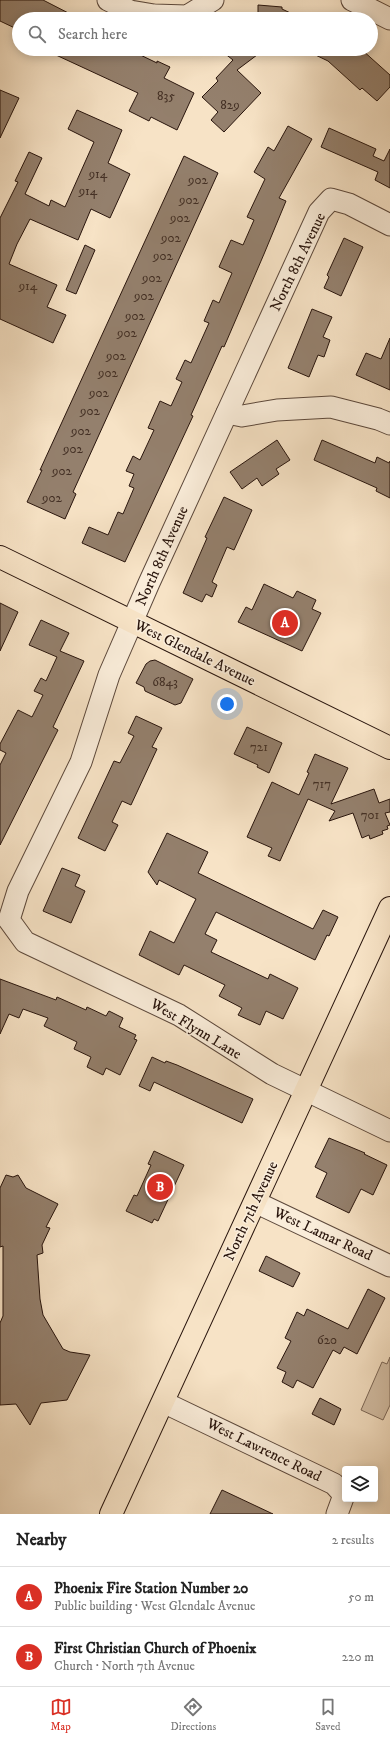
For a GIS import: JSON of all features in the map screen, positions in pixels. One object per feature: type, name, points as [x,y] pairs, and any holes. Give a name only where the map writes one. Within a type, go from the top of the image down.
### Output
[{"type":"main road","name":"West Glendale Avenue","points":[[0,557],[390,748]]},
{"type":"main road","name":"North 7th Avenue","points":[[111,1514],[390,908]]},
{"type":"street","points":[[108,0],[130,11],[136,12]]},
{"type":"street","points":[[195,12],[213,0]]},
{"type":"street","points":[[352,0],[376,12]]},
{"type":"street","points":[[378,13],[390,19]]},
{"type":"street","name":"North 8th Avenue","points":[[9,920],[18,891],[80,762],[109,675],[132,622],[319,212],[332,199],[349,204],[390,225]]},
{"type":"street","points":[[227,413],[242,416],[277,410],[331,407],[378,419],[390,424]]},
{"type":"street","name":"West Flynn Lane","points":[[9,920],[25,942],[179,1015],[272,1074],[390,1131]]},
{"type":"street","name":"West Lamar Road","points":[[255,1202],[390,1266]]},
{"type":"street","name":"West Lawrence Road","points":[[163,1402],[334,1484],[344,1494],[336,1514]]},
{"type":"shaded area","points":[[390,1357],[390,1405],[383,1420],[361,1410],[382,1362],[387,1364]]},
{"type":"building","points":[[0,0],[43,0],[66,12],[12,12],[12,27],[0,21]]},
{"type":"building","points":[[258,5],[282,7],[282,9],[288,12],[258,12]]},
{"type":"building","points":[[58,56],[142,56],[170,67],[164,78],[194,93],[177,130],[151,117],[149,121],[129,111],[138,93]]},
{"type":"building","points":[[228,56],[256,56],[237,70],[261,93],[224,132],[211,120],[218,112],[202,97],[218,81],[216,78],[233,60]]},
{"type":"building","points":[[318,56],[369,56],[390,75],[390,87],[377,101],[362,88],[360,90],[328,61]]},
{"type":"building","points":[[0,90],[19,98],[0,138]]},
{"type":"building","points":[[77,110],[122,130],[108,163],[130,174],[110,218],[91,209],[78,240],[30,219],[17,244],[9,264],[57,285],[47,307],[66,315],[53,343],[0,319],[0,218],[18,182],[15,181],[29,152],[42,158],[25,194],[49,206],[51,200],[65,207],[94,142],[68,129]]},
{"type":"building","points":[[288,126],[312,139],[279,198],[286,201],[264,254],[224,347],[222,346],[191,415],[193,416],[125,562],[82,543],[89,527],[108,535],[118,512],[123,514],[134,488],[129,486],[134,474],[126,471],[133,456],[140,460],[154,430],[148,428],[160,401],[171,406],[182,382],[176,379],[185,360],[191,363],[209,323],[204,321],[213,300],[219,303],[232,273],[219,267],[231,240],[243,245],[254,220],[247,217],[265,179],[254,172],[268,147],[274,151]]},
{"type":"building","points":[[329,128],[376,149],[373,156],[384,161],[390,149],[390,188],[375,180],[378,172],[321,147]]},
{"type":"building","points":[[184,156],[218,173],[73,492],[76,494],[65,519],[27,502],[42,470],[40,470]]},
{"type":"building","points":[[344,238],[363,247],[341,296],[324,288],[329,277],[327,275]]},
{"type":"building","points":[[85,245],[95,250],[76,294],[66,290]]},
{"type":"building","points":[[312,309],[332,317],[323,337],[330,340],[324,357],[318,355],[309,377],[288,368]]},
{"type":"building","points":[[390,338],[390,390],[356,375],[366,353],[381,359]]},
{"type":"building","points":[[277,440],[290,460],[276,469],[279,474],[262,486],[257,478],[242,489],[230,472]]},
{"type":"building","points":[[322,440],[375,463],[377,457],[389,463],[390,461],[390,498],[376,491],[377,488],[314,460]]},
{"type":"building","points":[[224,497],[252,510],[234,550],[227,547],[212,582],[217,585],[212,597],[206,594],[202,602],[183,593],[207,538],[205,537]]},
{"type":"building","points":[[264,584],[293,598],[297,591],[316,600],[312,609],[321,613],[302,651],[238,622],[246,607],[252,610]]},
{"type":"building","points":[[0,603],[18,612],[0,651]]},
{"type":"building","points":[[41,620],[69,633],[60,651],[84,661],[53,727],[58,730],[0,845],[0,765],[6,753],[0,750],[0,744],[18,710],[32,717],[43,695],[34,691],[41,678],[46,681],[57,657],[29,645]]},
{"type":"building","points":[[155,660],[193,679],[181,703],[175,705],[145,691],[144,687],[136,683],[146,664]]},
{"type":"building","points":[[136,716],[162,728],[152,747],[157,749],[131,805],[122,801],[112,822],[118,825],[105,851],[78,838],[114,761],[120,763],[134,736],[128,733]]},
{"type":"building","points":[[247,727],[282,743],[269,773],[257,767],[258,765],[234,754]]},
{"type":"building","points":[[315,754],[348,768],[331,804],[374,789],[379,803],[390,799],[390,812],[385,813],[390,825],[387,826],[388,829],[382,831],[383,834],[370,839],[369,835],[362,838],[353,813],[329,821],[335,811],[308,799],[280,861],[268,856],[272,848],[247,837],[272,782],[299,795],[309,773],[307,772]]},
{"type":"building","points":[[167,833],[208,852],[198,873],[313,929],[323,910],[338,917],[329,936],[327,935],[315,960],[216,912],[205,934],[217,940],[211,952],[268,979],[270,974],[298,988],[283,1019],[266,1011],[260,1025],[238,1015],[242,1008],[219,996],[225,985],[184,965],[179,975],[139,955],[150,931],[174,943],[196,899],[159,880],[157,885],[148,872]]},
{"type":"building","points":[[62,868],[80,875],[75,886],[85,891],[71,923],[43,911]]},
{"type":"building","points":[[0,979],[56,1000],[57,997],[86,1010],[87,1007],[106,1016],[109,1011],[123,1018],[119,1027],[136,1035],[134,1039],[137,1040],[120,1075],[106,1068],[103,1075],[87,1067],[91,1057],[74,1049],[77,1042],[44,1026],[48,1018],[23,1009],[19,1018],[9,1014],[0,1034]]},
{"type":"building","points":[[152,1057],[165,1063],[166,1061],[177,1065],[253,1099],[242,1123],[154,1082],[150,1091],[139,1086]]},
{"type":"building","points":[[329,1138],[365,1153],[364,1154],[387,1165],[373,1195],[361,1189],[349,1213],[316,1197],[327,1173],[315,1167]]},
{"type":"building","points":[[154,1151],[184,1165],[158,1221],[154,1219],[152,1223],[126,1211],[134,1195],[137,1196],[151,1165],[148,1164]]},
{"type":"building","points":[[6,1175],[13,1177],[18,1175],[26,1188],[58,1204],[46,1227],[50,1228],[42,1245],[43,1253],[37,1255],[40,1299],[43,1315],[63,1349],[70,1352],[90,1355],[67,1400],[41,1403],[30,1425],[16,1404],[0,1405],[0,1323],[3,1316],[3,1246],[0,1247],[0,1188]]},
{"type":"building","points":[[266,1256],[300,1273],[293,1287],[259,1271]]},
{"type":"building","points":[[368,1289],[385,1298],[357,1354],[344,1347],[340,1354],[333,1350],[313,1388],[297,1380],[293,1388],[282,1382],[286,1372],[277,1368],[291,1341],[285,1338],[297,1312],[304,1316],[307,1309],[348,1329]]},
{"type":"building","points":[[320,1398],[341,1409],[334,1425],[312,1414]]},
{"type":"building","points":[[222,1490],[273,1514],[210,1514]]},
{"type":"place","name":"Phoenix Fire Station Number 20","points":[[285,623]]},
{"type":"place","name":"First Christian Church of Phoenix","points":[[160,1187]]}]
